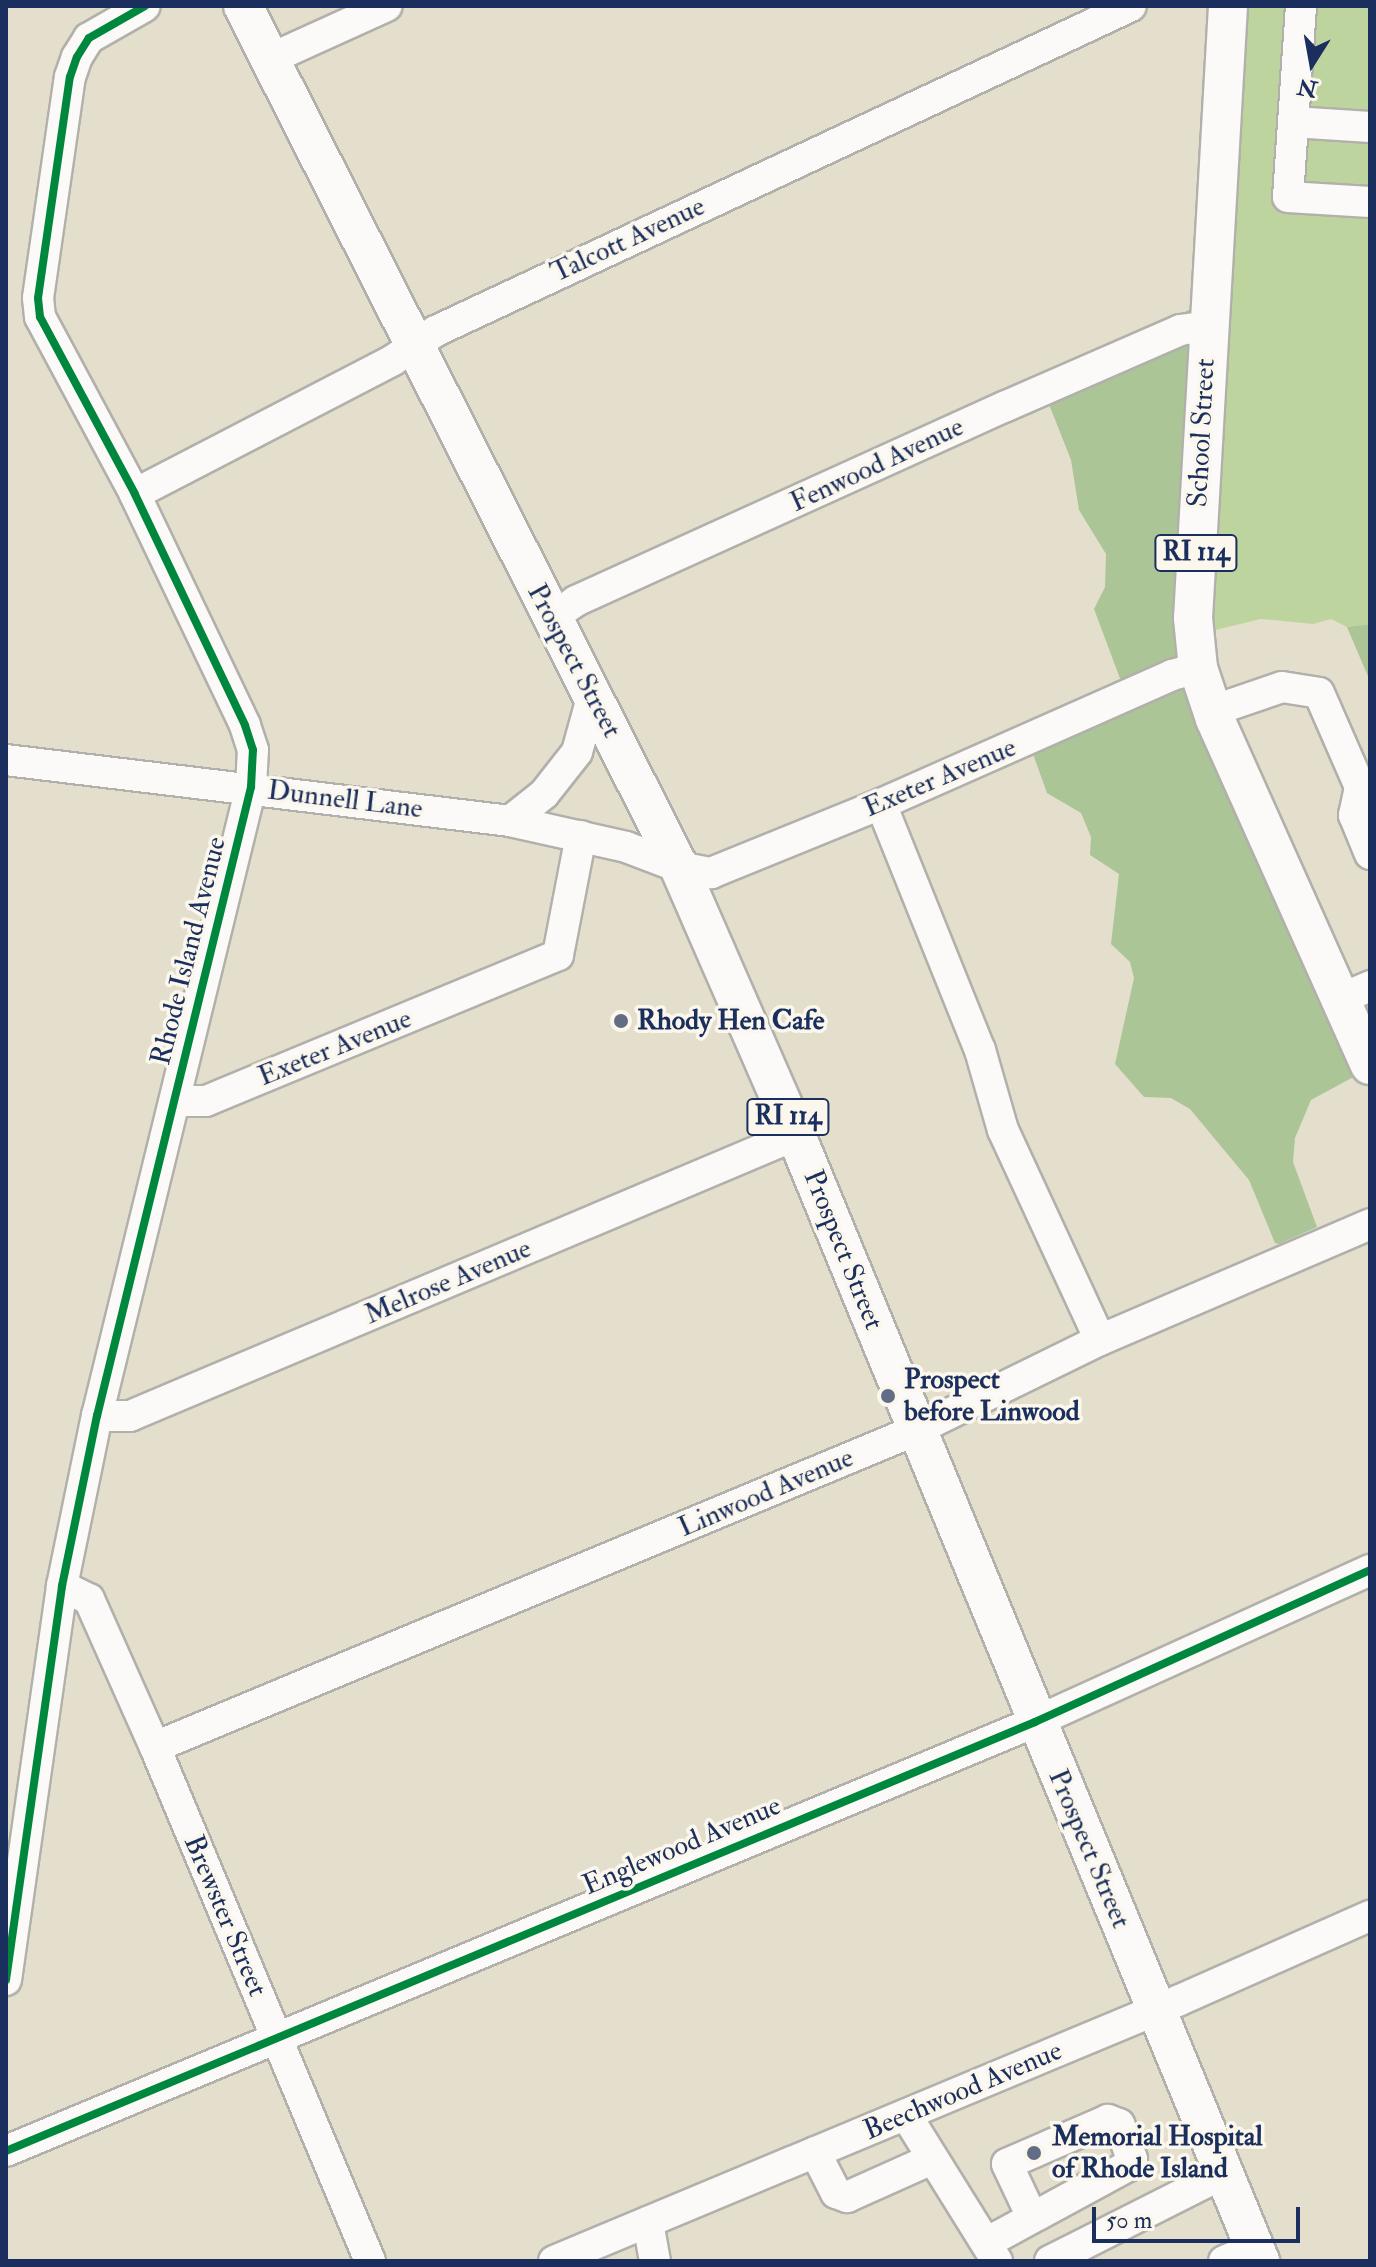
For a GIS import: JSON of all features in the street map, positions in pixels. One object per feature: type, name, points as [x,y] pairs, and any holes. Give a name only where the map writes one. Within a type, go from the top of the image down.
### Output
[{"type":"main road","name":"Prospect Street","points":[[243,6],[679,867],[796,1135],[1035,1722],[1224,2173],[1246,2257]]},
{"type":"main road","name":"School Street","points":[[1228,6],[1207,326],[1193,618],[1198,668],[1212,711],[1355,992],[1369,1058]]},
{"type":"street","name":"Rhode Island Avenue","points":[[6,1980],[62,1586],[97,1416],[251,787],[253,750],[245,725],[135,494],[40,317],[38,298],[70,77],[77,57],[89,38],[145,6]]},
{"type":"street","points":[[270,59],[387,6]]},
{"type":"street","name":"Talcott Avenue","points":[[135,494],[414,347],[436,331],[1131,6]]},
{"type":"street","points":[[1301,6],[1288,197],[1370,202]]},
{"type":"street","points":[[1293,122],[1370,127]]},
{"type":"street","name":"Fenwood Avenue","points":[[551,618],[576,601],[1004,407],[1180,330],[1207,326]]},
{"type":"street","name":"Exeter Avenue","points":[[679,867],[711,873],[881,804],[1172,675],[1198,668]]},
{"type":"street","points":[[1212,711],[1282,687],[1319,693],[1360,787],[1354,815],[1370,854]]},
{"type":"street","points":[[510,821],[544,794],[577,752],[593,694]]},
{"type":"street","name":"Dunnell Lane","points":[[6,760],[251,787],[510,821],[626,847],[679,867]]},
{"type":"street","points":[[881,804],[980,1050],[1003,1130],[1100,1340]]},
{"type":"street","name":"Exeter Avenue","points":[[175,1101],[206,1101],[558,955],[581,836]]},
{"type":"street","name":"Melrose Avenue","points":[[97,1416],[130,1416],[796,1135]]},
{"type":"street","name":"Linwood Avenue","points":[[155,1747],[916,1430],[1100,1340],[1370,1224]]},
{"type":"street","name":"Englewood Avenue","points":[[6,2151],[1035,1722],[1370,1570]]},
{"type":"street","name":"Brewster Street","points":[[62,1586],[89,1599],[155,1747],[370,2261]]},
{"type":"street","name":"Beechwood Avenue","points":[[554,2261],[1157,2010],[1370,1916]]},
{"type":"street","points":[[906,2115],[992,2252],[1032,2217]]},
{"type":"street","points":[[815,2152],[836,2193],[847,2197],[932,2159]]},
{"type":"street","points":[[1050,2261],[1224,2173]]},
{"type":"street","points":[[648,2222],[655,2261]]},
{"type":"green space","points":[[1228,6],[1370,6],[1370,624],[1347,627],[1331,619],[1313,624],[1261,619],[1199,634]]},
{"type":"green space","points":[[1201,307],[1194,616],[1370,1068],[1311,1100],[1295,1138],[1293,1162],[1317,1227],[1279,1244],[1275,1243],[1249,1180],[1190,1109],[1171,1098],[1144,1097],[1115,1064],[1134,978],[1130,962],[1111,944],[1119,874],[1090,855],[1091,837],[1081,813],[1047,793],[1025,732],[1121,681],[1094,609],[1105,587],[1106,554],[1079,510],[1071,460],[1039,379]]},
{"type":"green space","points":[[1370,624],[1370,681],[1347,627]]},
{"type":"cycle path","points":[[6,1980],[62,1586],[97,1416],[251,787],[253,750],[245,725],[135,494],[40,317],[38,298],[70,77],[77,57],[89,38],[145,6]]},
{"type":"cycle path","points":[[6,2151],[1035,1722],[1370,1570]]},
{"type":"place","name":"Rhody Hen Cafe","points":[[621,1021]]},
{"type":"place","name":"Prospect before Linwood","points":[[888,1396]]},
{"type":"place","name":"Memorial Hospital of Rhode Island","points":[[1034,2153]]}]
